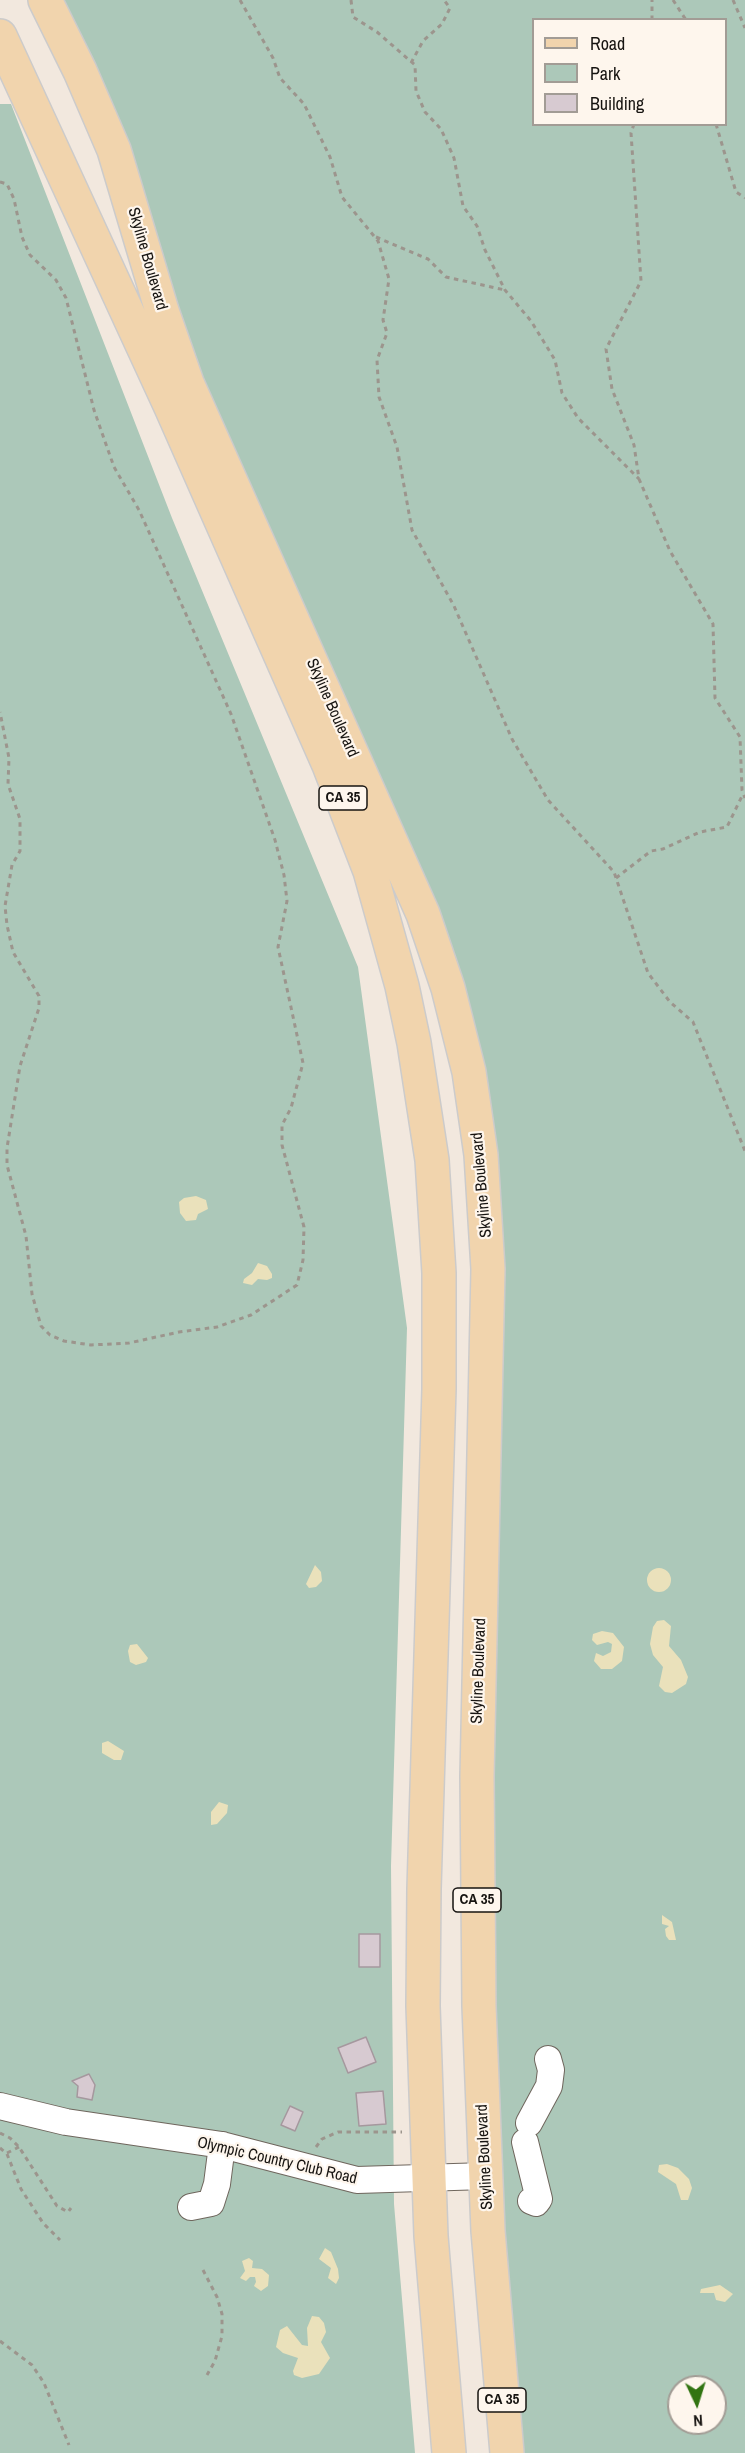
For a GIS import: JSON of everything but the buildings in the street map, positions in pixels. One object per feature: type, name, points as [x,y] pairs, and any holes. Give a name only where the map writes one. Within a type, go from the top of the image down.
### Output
[{"type":"main road","name":"Skyline Boulevard","points":[[45,0],[80,71],[114,150],[162,311],[188,383],[423,914],[448,988],[469,1072],[482,1165],[488,1278],[477,1776],[479,1996],[486,2176],[497,2346],[507,2453]]},
{"type":"main road","points":[[59,0],[80,71]]},
{"type":"main road","points":[[0,18],[33,106]]},
{"type":"main road","name":"Skyline Boulevard","points":[[0,36],[181,429],[351,818],[387,928],[414,1043],[432,1160],[439,1273],[439,1389],[423,1948],[428,2178],[449,2453]]},
{"type":"lane","points":[[531,2201],[536,2203],[539,2199],[527,2133],[549,2086],[548,2059]]},
{"type":"lane","name":"Olympic Country Club Road","points":[[0,2106],[66,2122],[222,2145],[357,2180],[486,2176]]},
{"type":"lane","points":[[191,2207],[211,2203],[217,2184],[222,2145]]},
{"type":"path","points":[[240,0],[273,58],[280,78],[304,104],[330,157],[342,197],[378,241],[389,279],[383,320],[387,333],[377,360],[379,397],[397,447],[412,530],[454,606],[512,739],[548,800],[614,872],[648,973],[670,1002],[693,1022],[745,1151]]},
{"type":"path","points":[[351,0],[353,17],[377,32],[414,65],[416,91],[420,101],[425,112],[441,129],[454,158],[463,206],[477,226],[485,250],[505,290],[531,321],[555,360],[562,393],[578,418],[639,479]]},
{"type":"path","points":[[411,63],[423,41],[442,24],[450,8],[444,0]]},
{"type":"path","points":[[652,0],[652,18]]},
{"type":"path","points":[[673,0],[685,18]]},
{"type":"path","points":[[733,0],[745,28]]},
{"type":"path","points":[[616,878],[651,851],[663,849],[700,832],[727,827],[744,796],[740,737],[715,698],[713,624],[670,551],[639,479],[634,445],[612,389],[606,349],[641,281],[631,133],[633,126]]},
{"type":"path","points":[[717,126],[736,192],[745,198]]},
{"type":"path","points":[[0,182],[7,184],[14,199],[22,237],[30,255],[56,280],[66,298],[94,410],[114,467],[139,510],[231,714],[275,840],[284,875],[287,901],[279,947],[303,1063],[291,1108],[282,1125],[282,1145],[304,1227],[303,1260],[297,1285],[252,1315],[217,1327],[179,1332],[129,1343],[91,1345],[64,1341],[50,1335],[41,1326],[32,1294],[26,1236],[8,1165],[7,1148],[20,1066],[39,1008],[39,996],[13,952],[7,925],[5,906],[12,865],[20,850],[20,819],[8,784],[9,758],[0,712]]},
{"type":"path","points":[[374,236],[428,259],[446,277],[505,290]]},
{"type":"path","points":[[308,2169],[316,2146],[330,2134],[404,2132]]},
{"type":"path","points":[[0,2133],[10,2138],[19,2147],[50,2199],[68,2212],[71,2208]]},
{"type":"path","points":[[7,2154],[19,2147]]},
{"type":"path","points":[[0,2148],[7,2154],[21,2189],[43,2223],[60,2240]]},
{"type":"path","points":[[203,2270],[218,2297],[222,2314],[222,2337],[207,2375]]},
{"type":"path","points":[[0,2341],[32,2365],[44,2383],[69,2445]]},
{"type":"green space","points":[[59,0],[745,0],[745,2453],[523,2453],[507,2282],[493,2064],[489,1829],[497,1487],[460,1032],[203,421]]},
{"type":"green space","points":[[0,104],[11,104],[172,518],[358,967],[407,1328],[391,1866],[394,2204],[415,2453],[0,2453]]},
{"type":"sand","points":[[196,1196],[206,1200],[208,1209],[198,1214],[196,1220],[186,1221],[180,1213],[179,1202],[184,1198]]},
{"type":"sand","points":[[258,1263],[267,1266],[272,1278],[258,1279],[252,1285],[243,1283],[244,1279],[252,1273]]},
{"type":"sand","points":[[315,1565],[321,1572],[322,1581],[316,1587],[309,1588],[306,1584]]},
{"type":"sand","points":[[659,1568],[667,1572],[671,1580],[667,1588],[659,1592],[651,1588],[647,1580],[651,1572]]},
{"type":"sand","points":[[664,1620],[671,1626],[669,1646],[681,1660],[688,1677],[686,1684],[672,1693],[665,1692],[659,1686],[663,1667],[653,1655],[650,1644],[653,1627],[657,1621]]},
{"type":"sand","points":[[602,1631],[613,1633],[624,1647],[622,1661],[612,1669],[601,1669],[594,1661],[596,1653],[603,1656],[611,1652],[612,1644],[608,1642],[597,1645],[592,1640],[593,1634]]},
{"type":"sand","points":[[137,1644],[148,1658],[146,1662],[136,1665],[130,1662],[128,1651],[130,1645]]},
{"type":"sand","points":[[108,1741],[124,1751],[121,1760],[114,1760],[102,1753],[102,1743]]},
{"type":"sand","points":[[219,1802],[228,1805],[227,1813],[217,1824],[211,1825],[211,1812]]},
{"type":"sand","points":[[662,1915],[672,1922],[676,1940],[669,1940],[666,1936],[665,1929],[669,1926],[662,1924]]},
{"type":"sand","points":[[667,2164],[678,2168],[689,2179],[692,2188],[688,2200],[681,2200],[676,2184],[658,2172],[659,2165]]},
{"type":"sand","points":[[325,2248],[331,2252],[338,2269],[339,2278],[336,2284],[328,2278],[331,2268],[319,2259]]},
{"type":"sand","points":[[249,2258],[253,2261],[252,2268],[262,2269],[269,2275],[268,2286],[261,2291],[254,2286],[255,2277],[250,2277],[246,2281],[240,2278],[245,2271],[242,2261]]},
{"type":"sand","points":[[720,2285],[733,2294],[725,2302],[716,2300],[714,2293],[700,2293],[701,2289]]},
{"type":"sand","points":[[312,2316],[319,2317],[324,2323],[326,2332],[321,2342],[330,2358],[319,2374],[302,2378],[294,2375],[293,2371],[298,2358],[283,2353],[276,2347],[280,2330],[287,2326],[302,2345],[308,2346],[307,2328]]}]
